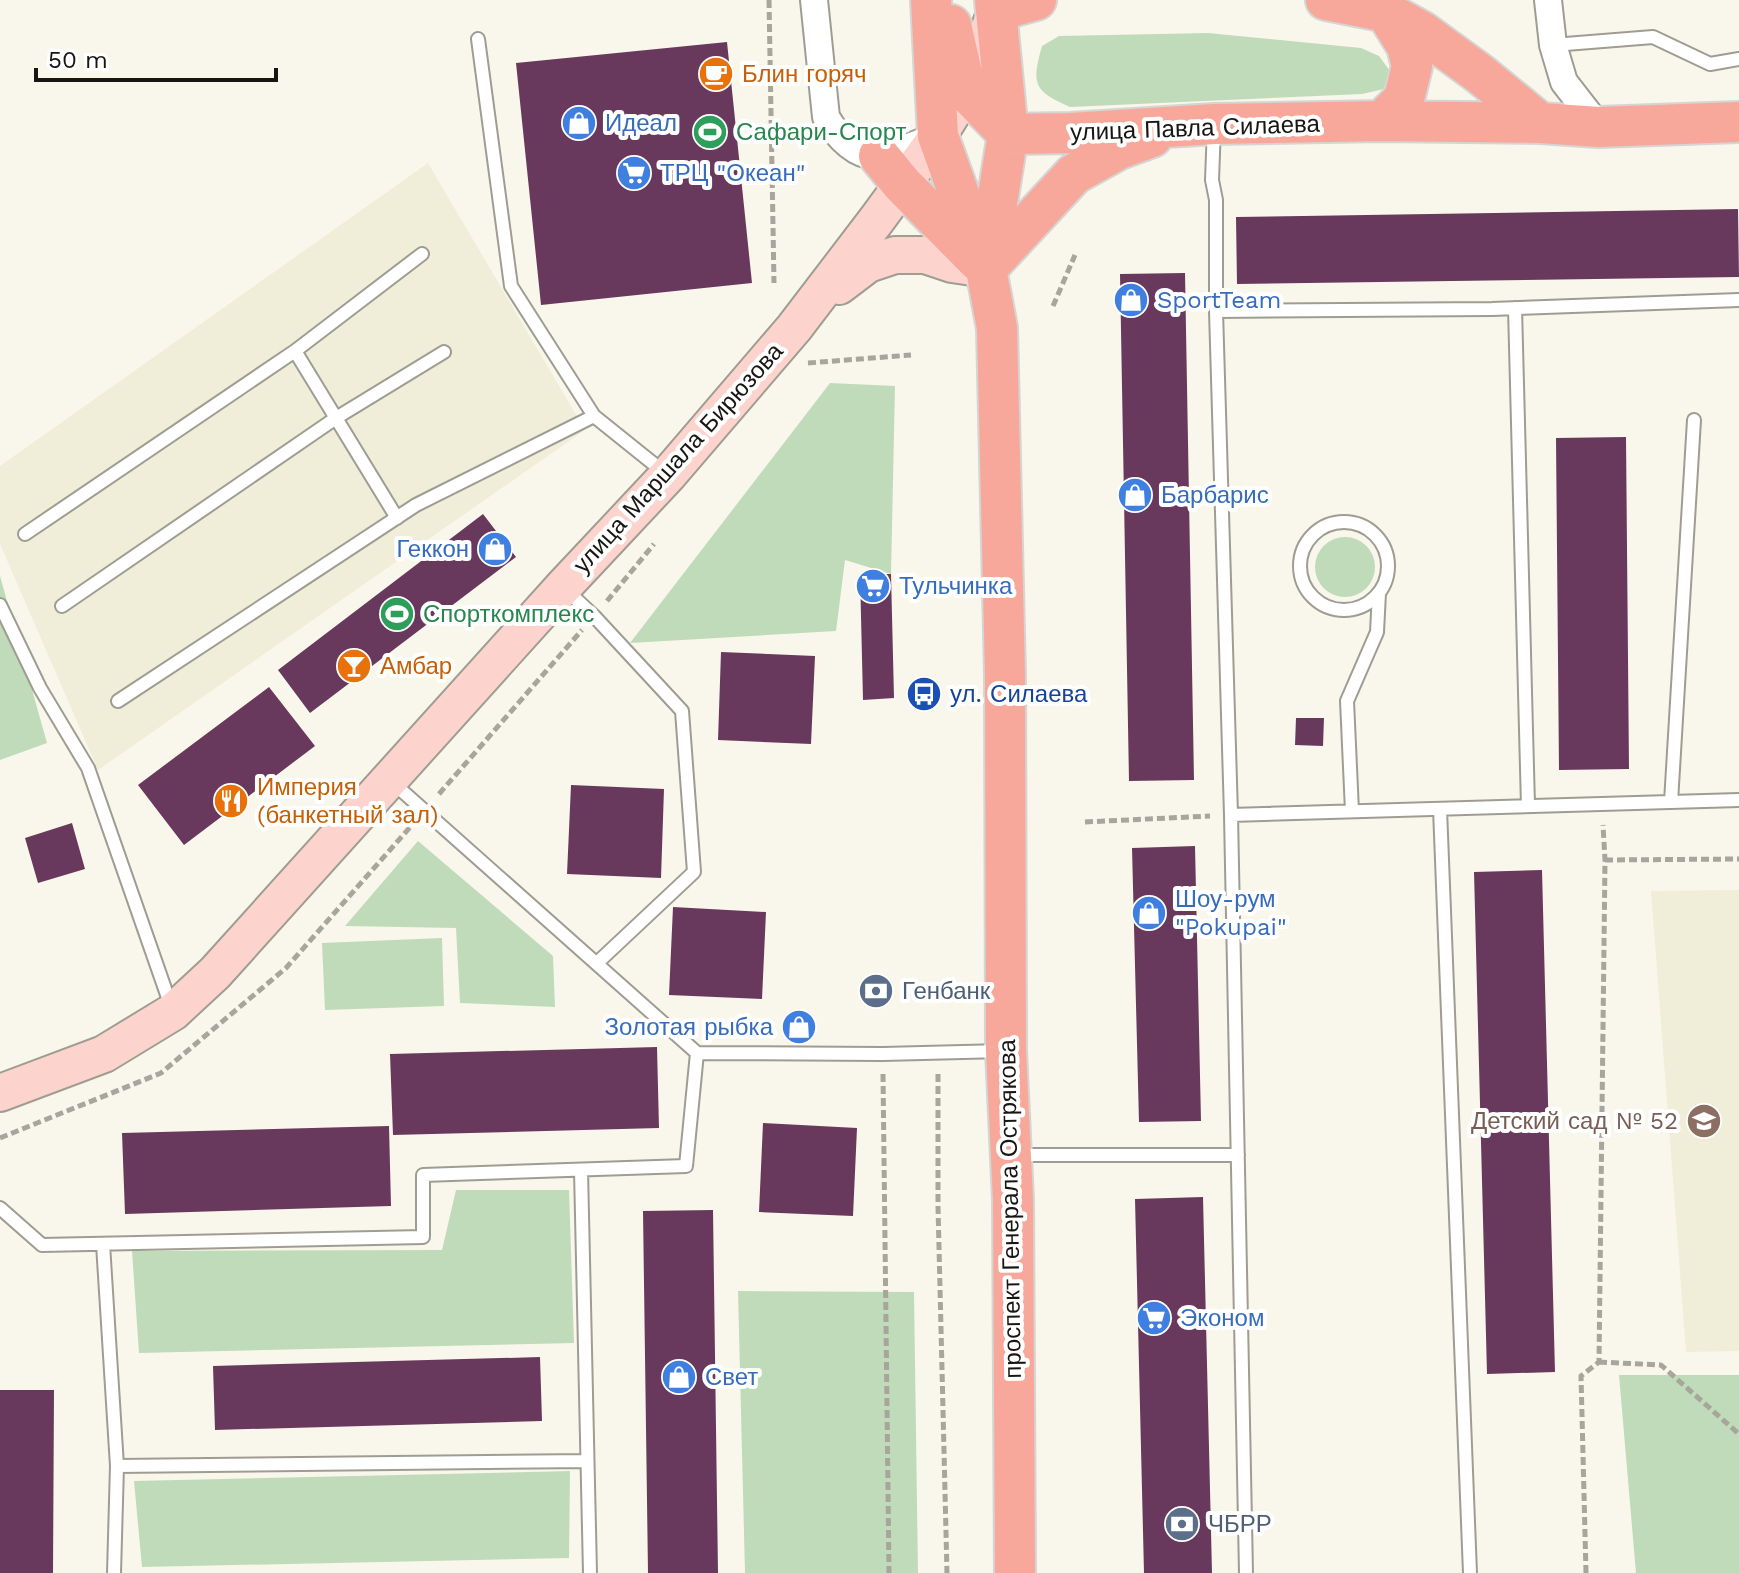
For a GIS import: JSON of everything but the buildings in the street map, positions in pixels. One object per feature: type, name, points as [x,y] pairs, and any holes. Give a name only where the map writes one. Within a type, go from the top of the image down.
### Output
[{"type":"main road","name":"проспект Генерала Острякова","points":[[931,0],[938,136],[986,269],[997,328],[1005,675],[1006,1051],[1013,1215],[1015,1573]]},
{"type":"main road","points":[[945,0],[966,91],[1008,134]]},
{"type":"main road","points":[[995,6],[1036,0]]},
{"type":"main road","points":[[1326,0],[1386,12],[1421,31],[1540,123]]},
{"type":"main road","name":"улица Маршала Бирюзова","points":[[0,1093],[104,1054],[173,1012],[215,973],[668,475],[794,328],[878,218],[891,170],[938,136],[966,91],[995,6]]},
{"type":"main road","name":"проспект Генерала Острякова","points":[[986,269],[1008,134],[995,6]]},
{"type":"main road","points":[[1382,121],[1404,99],[1412,66],[1407,46],[1386,12]]},
{"type":"main road","name":"улица Павла Силаева","points":[[1008,134],[1382,121],[1599,127],[1739,122]]},
{"type":"main road","points":[[986,269],[1074,174],[1119,149],[1198,125]]},
{"type":"main road","points":[[891,170],[986,269]]},
{"type":"main road","points":[[794,328],[844,281],[868,264],[895,255],[925,255],[952,264],[986,269]]},
{"type":"street","points":[[814,0],[826,117],[834,132],[847,144],[891,170]]},
{"type":"street","points":[[1548,0],[1553,45],[1564,82],[1599,127]]},
{"type":"lane","points":[[1553,45],[1653,37],[1710,64],[1739,59]]},
{"type":"lane","points":[[478,39],[511,286],[594,416],[668,475]]},
{"type":"lane","points":[[1198,125],[1216,200],[1216,311],[1231,815],[1246,1573]]},
{"type":"lane","points":[[25,534],[295,351],[422,254]]},
{"type":"lane","points":[[1216,311],[1515,308],[1739,300]]},
{"type":"lane","points":[[1515,308],[1528,806]]},
{"type":"lane","points":[[295,351],[397,518]]},
{"type":"lane","points":[[62,606],[336,418],[444,352]]},
{"type":"lane","points":[[118,701],[416,505],[594,416]]},
{"type":"lane","points":[[1671,802],[1694,420]]},
{"type":"lane","points":[[1352,811],[1347,701],[1377,632],[1379,593],[1389,566],[1380,539],[1356,523],[1341,521],[1327,524],[1314,532],[1300,557],[1304,586],[1313,598],[1326,607],[1355,609],[1369,603],[1379,593]]},
{"type":"lane","points":[[563,587],[682,711],[694,872],[597,963]]},
{"type":"lane","points":[[0,605],[40,688],[88,768],[173,1012]]},
{"type":"lane","points":[[390,780],[697,1053],[1006,1051]]},
{"type":"lane","points":[[1231,815],[1739,800]]},
{"type":"lane","points":[[1440,809],[1470,1573]]},
{"type":"lane","points":[[0,1208],[42,1245],[423,1237],[423,1175],[686,1166],[697,1053]]},
{"type":"lane","points":[[1011,1155],[1238,1155]]},
{"type":"lane","points":[[581,1170],[590,1573]]},
{"type":"lane","points":[[103,1244],[117,1466],[114,1573]]},
{"type":"lane","points":[[117,1466],[587,1461]]},
{"type":"path","points":[[769,0],[774,283]]},
{"type":"path","points":[[1053,306],[1075,255]]},
{"type":"path","points":[[799,374],[809,363],[911,355]]},
{"type":"path","points":[[0,1138],[161,1073],[286,968],[594,616],[660,536]]},
{"type":"path","points":[[1599,1362],[1605,860],[1602,804]]},
{"type":"path","points":[[1085,822],[1231,815]]},
{"type":"path","points":[[1605,860],[1739,859]]},
{"type":"path","points":[[939,1053],[938,1206],[947,1573]]},
{"type":"path","points":[[883,1054],[889,1573]]},
{"type":"path","points":[[1586,1573],[1581,1376],[1599,1362],[1661,1365],[1739,1434]]},
{"type":"shaded area","points":[[428,163],[585,430],[98,770],[0,544],[0,466]]},
{"type":"shaded area","name":"Детский сад № 52","points":[[1739,890],[1739,1351],[1686,1352],[1651,891]]},
{"type":"green space","points":[[1208,33],[1361,48],[1379,56],[1390,71],[1384,89],[1362,94],[1070,107],[1049,96],[1038,85],[1037,70],[1042,46],[1059,36]]},
{"type":"green space","points":[[830,383],[895,386],[891,574],[845,560],[836,631],[630,643]]},
{"type":"green space","points":[[1345,537],[1356,539],[1366,546],[1373,556],[1373,578],[1366,588],[1356,595],[1345,597],[1334,595],[1324,588],[1317,578],[1315,567],[1317,556],[1324,546],[1334,539]]},
{"type":"green space","points":[[0,576],[47,743],[0,760]]},
{"type":"green space","points":[[418,841],[553,956],[555,1007],[460,1003],[456,928],[345,926]]},
{"type":"green space","points":[[442,938],[444,1006],[325,1010],[322,943]]},
{"type":"green space","points":[[456,1190],[569,1190],[574,1343],[139,1353],[132,1251],[442,1250]]},
{"type":"green space","points":[[738,1291],[914,1292],[918,1573],[745,1573]]},
{"type":"green space","points":[[1619,1375],[1739,1375],[1739,1573],[1636,1573]]},
{"type":"green space","points":[[570,1471],[569,1558],[142,1567],[134,1481]]},
{"type":"place","name":"Блин горяч","points":[[716,74]]},
{"type":"place","name":"Идеал","points":[[579,123]]},
{"type":"place","name":"Сафари-Спорт","points":[[710,132]]},
{"type":"place","name":"ТРЦ \"Океан\"","points":[[634,173]]},
{"type":"place","name":"SportTeam","points":[[1131,300]]},
{"type":"place","name":"Барбарис","points":[[1135,495]]},
{"type":"place","name":"Геккон","points":[[495,549]]},
{"type":"place","name":"Тульчинка","points":[[873,586]]},
{"type":"place","name":"Спорткомплекс","points":[[397,614]]},
{"type":"place","name":"Амбар","points":[[354,666]]},
{"type":"place","name":"ул. Силаева","points":[[924,694]]},
{"type":"place","name":"Империя (банкетный зал)","points":[[231,801]]},
{"type":"place","name":"Шоу-рум \"Pokupai\"","points":[[1149,913]]},
{"type":"place","name":"Генбанк","points":[[876,991]]},
{"type":"place","name":"Золотая рыбка","points":[[799,1027]]},
{"type":"place","name":"Детский сад № 52","points":[[1704,1121]]},
{"type":"place","name":"Эконом","points":[[1154,1318]]},
{"type":"place","name":"Свет","points":[[679,1377]]},
{"type":"place","name":"ЧБРР","points":[[1182,1524]]}]
